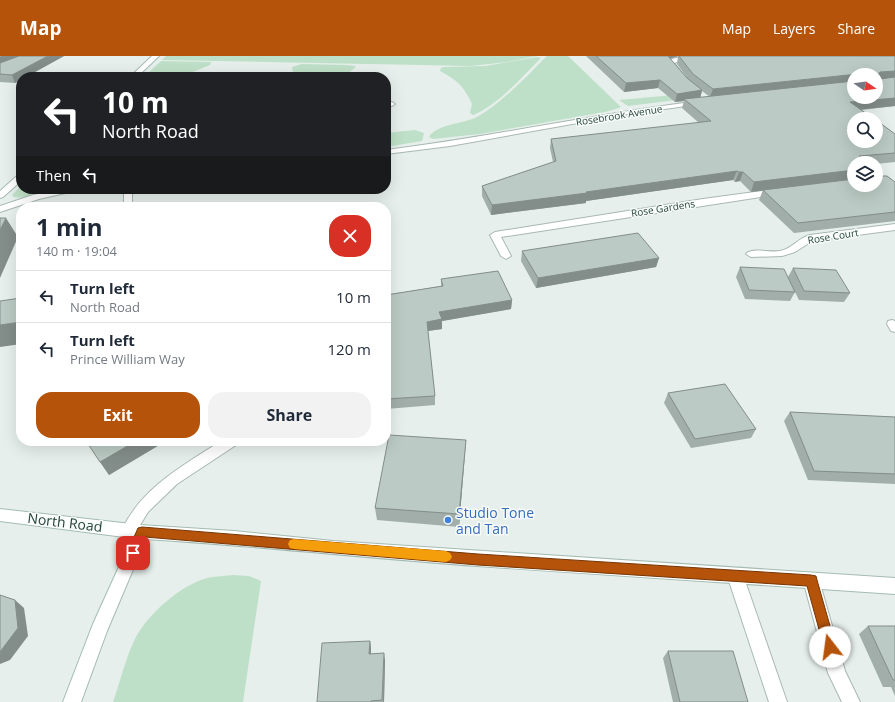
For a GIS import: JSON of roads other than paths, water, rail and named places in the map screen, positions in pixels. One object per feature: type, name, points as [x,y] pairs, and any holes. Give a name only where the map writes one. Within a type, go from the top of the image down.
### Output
[{"type":"street","points":[[138,72],[156,56]]},
{"type":"street","points":[[683,79],[670,63],[674,60],[689,57]]},
{"type":"street","name":"Rosebrook Avenue","points":[[391,151],[450,144],[628,112],[709,102]]},
{"type":"street","points":[[0,196],[16,182]]},
{"type":"street","name":"Rose Gardens","points":[[506,256],[495,235],[703,202],[784,191]]},
{"type":"street","points":[[23,202],[51,194]]},
{"type":"street","points":[[0,209],[16,204]]},
{"type":"street","name":"Rose Court","points":[[751,254],[785,253],[793,250],[802,241],[810,238],[895,227]]},
{"type":"street","points":[[72,702],[136,531],[143,508],[172,480],[223,446]]},
{"type":"street","name":"North Road","points":[[0,515],[136,531],[478,559],[895,586]]},
{"type":"street","points":[[735,575],[778,702]]},
{"type":"street","points":[[811,580],[837,673],[851,702]]},
{"type":"place","name":"Studio Tone and Tan","points":[[448,520]]}]
